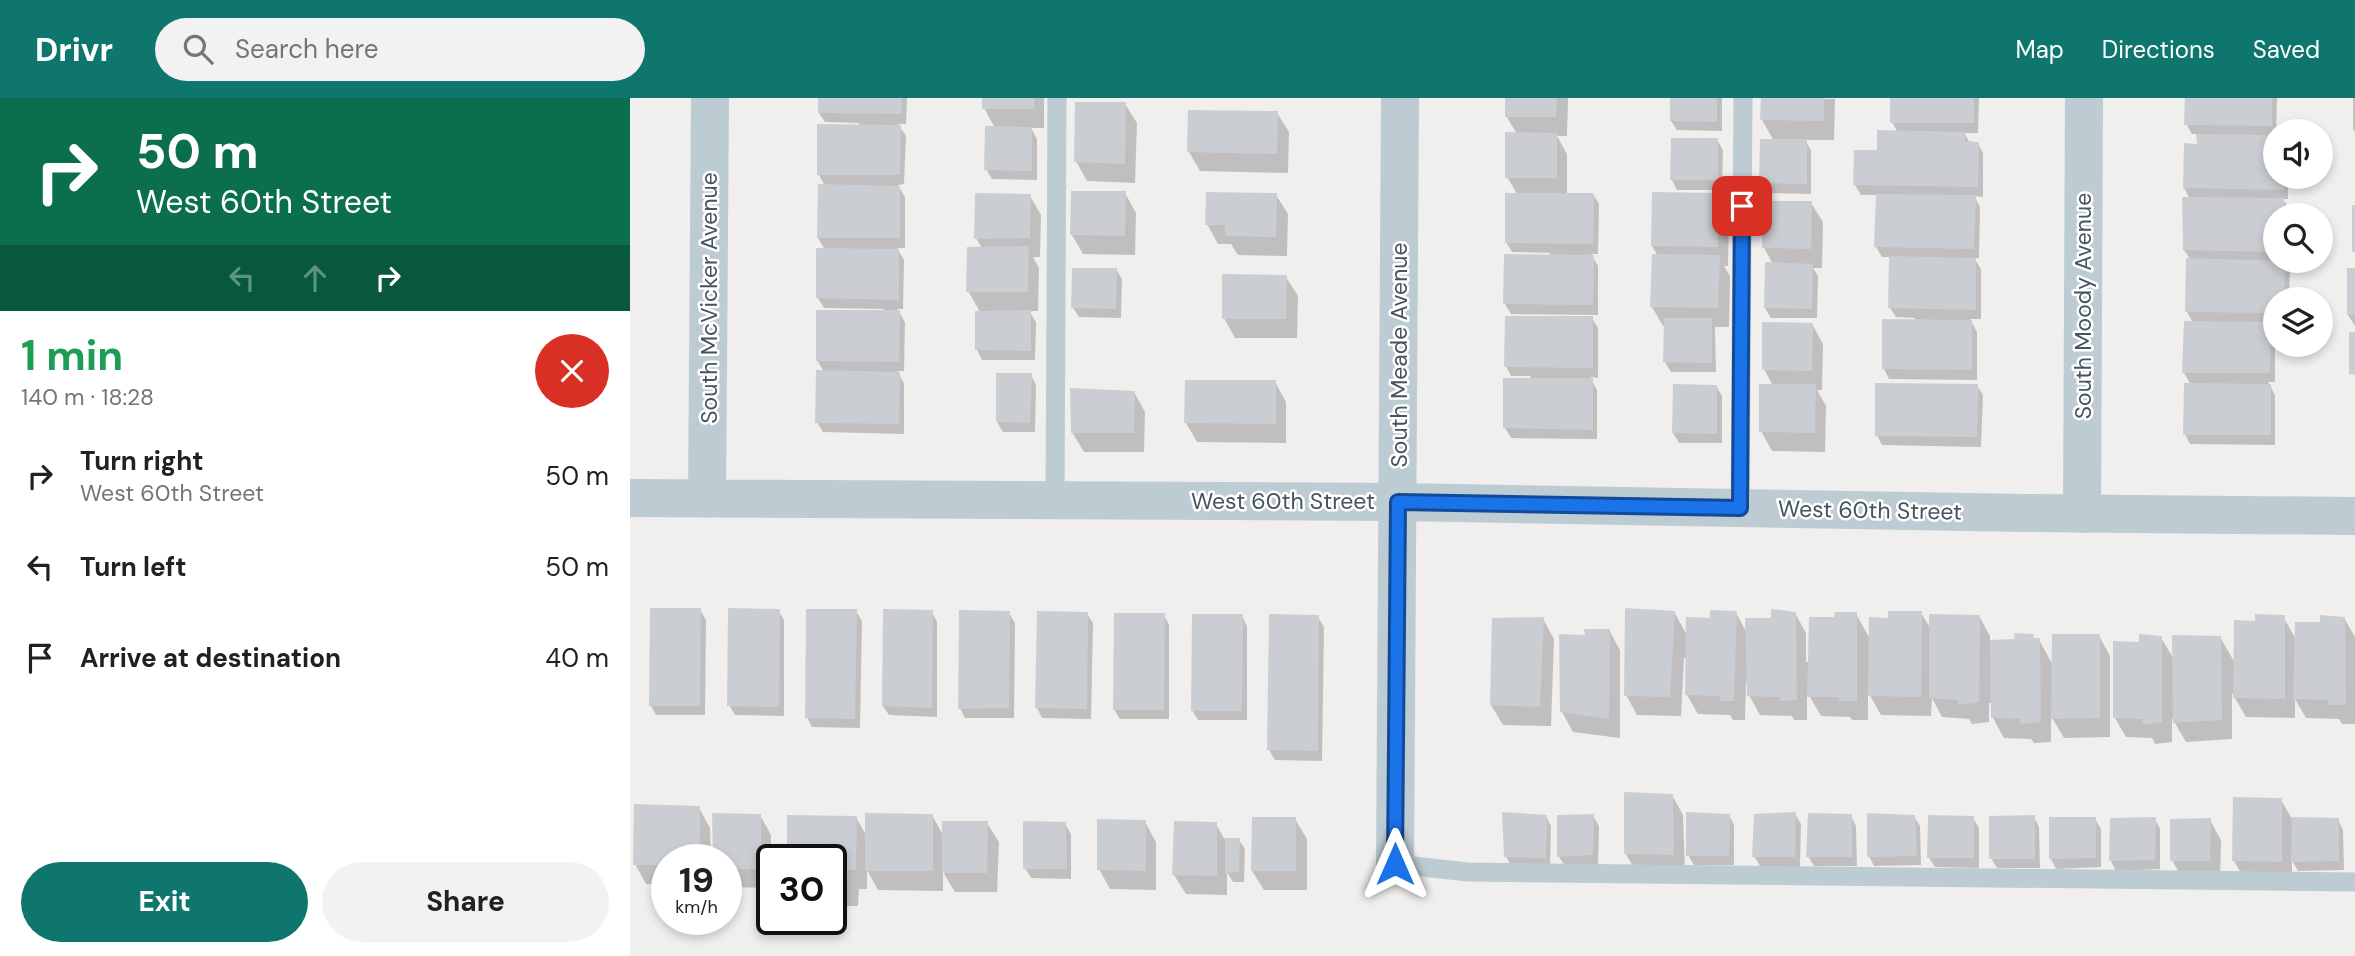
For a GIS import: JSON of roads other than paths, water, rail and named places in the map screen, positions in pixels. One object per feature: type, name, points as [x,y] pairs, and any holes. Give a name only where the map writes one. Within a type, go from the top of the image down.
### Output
[{"type":"street","name":"South McVicker Avenue","points":[[708,499],[710,98]]},
{"type":"street","name":"South Meade Avenue","points":[[1395,864],[1399,98]]},
{"type":"street","name":"South Moody Avenue","points":[[2082,514],[2084,98]]},
{"type":"street","name":"West 60th Street","points":[[630,498],[1398,502],[2355,516]]},
{"type":"lane","points":[[1055,500],[1057,98]]},
{"type":"lane","points":[[1740,508],[1743,98]]},
{"type":"lane","points":[[1395,864],[1468,872],[2355,882]]}]
